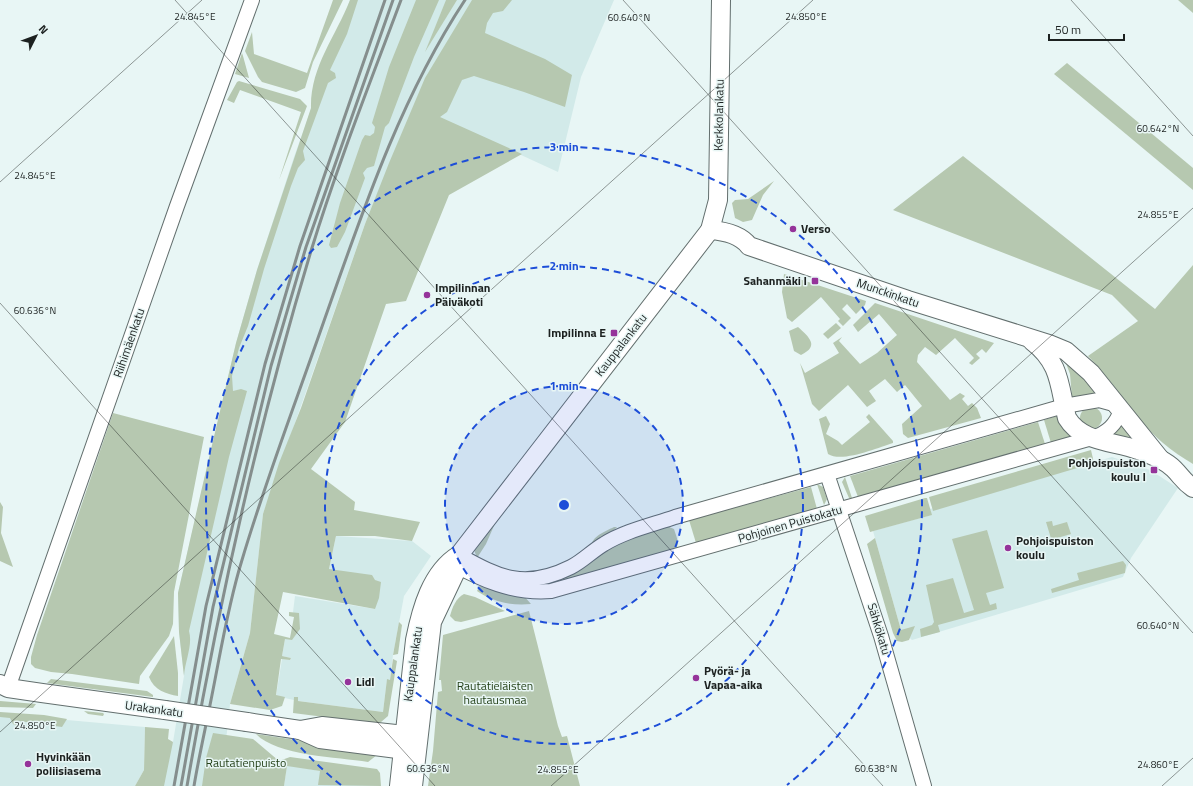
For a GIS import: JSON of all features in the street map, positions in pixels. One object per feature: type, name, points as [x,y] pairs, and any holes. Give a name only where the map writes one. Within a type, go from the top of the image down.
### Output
[{"type":"main road","name":"Kerkkolankatu","points":[[710,230],[718,200],[721,0]]},
{"type":"main road","name":"Munckinkatu","points":[[710,230],[723,231],[744,239],[748,246],[1066,351],[1091,373],[1182,481],[1193,488]]},
{"type":"main road","name":"Kauppalankatu","points":[[413,786],[411,743],[419,619],[434,582],[455,561],[710,230]]},
{"type":"main road","name":"Munckinkatu","points":[[1028,338],[1048,355],[1054,365],[1067,418],[1078,431],[1092,438],[1137,449],[1167,464],[1188,471],[1193,475]]},
{"type":"main road","name":"Urakankatu","points":[[3,688],[300,730],[320,739],[411,743]]},
{"type":"main road","name":"Kauppalankatu","points":[[399,786],[411,743]]},
{"type":"street","name":"Riihimäenkatu","points":[[3,688],[252,0]]},
{"type":"street","points":[[455,561],[519,580],[540,578],[572,566],[603,544],[617,537],[675,517],[1064,406],[1099,400],[1119,407]]},
{"type":"street","name":"Pohjoinen Puistokatu","points":[[455,561],[492,583],[531,592],[552,591],[1092,438],[1109,431],[1116,422],[1119,407]]},
{"type":"street","name":"Sähkökatu","points":[[828,474],[886,651],[924,786]]},
{"type":"shaded area","points":[[350,0],[614,0],[581,77],[558,172],[414,106],[365,224],[263,514],[250,633],[230,704],[221,786],[147,786],[149,778],[173,742],[184,676],[179,632],[178,593],[236,343],[257,270],[294,157]]},
{"type":"shaded area","name":"Pohjoispuiston koulu","points":[[1112,457],[1150,470],[1178,488],[1131,558],[1123,577],[912,640],[901,630],[873,531],[931,515],[930,509]]},
{"type":"shaded area","points":[[336,536],[412,541],[431,556],[404,596],[390,680],[387,680],[383,712],[298,701],[276,696],[282,659],[290,660],[291,658],[282,656],[285,639],[290,638],[295,617],[293,612],[295,596],[375,609],[329,569]]},
{"type":"shaded area","points":[[0,714],[145,727],[144,770],[135,786],[0,786]]},
{"type":"shaded area","points":[[287,765],[320,771],[379,786],[284,786]]},
{"type":"green space","points":[[333,0],[343,0],[313,62],[305,88],[296,92],[262,82],[245,51],[252,32],[254,54],[307,73]]},
{"type":"green space","points":[[350,0],[358,0],[347,34],[330,70],[335,73],[336,78],[328,83],[303,151],[305,160],[298,168],[291,186],[264,269],[248,326],[239,348],[232,376],[233,391],[241,389],[247,391],[229,457],[189,631],[190,642],[184,676],[179,632],[178,593],[236,343],[257,270],[311,108],[312,93],[319,65]]},
{"type":"green space","points":[[416,0],[439,0],[414,57],[389,123],[385,127],[374,166],[367,168],[363,173],[365,178],[345,232],[337,247],[331,248],[329,245],[340,203],[362,140],[365,135],[370,136],[374,133],[375,127],[372,123],[389,67]]},
{"type":"green space","points":[[446,0],[457,0],[425,52]]},
{"type":"green space","points":[[472,0],[512,0],[503,11],[493,13],[487,23],[485,33],[545,59],[572,75],[565,107],[474,76],[462,80],[447,112],[440,117],[522,154],[449,195],[406,301],[386,304],[345,422],[311,469],[355,502],[354,510],[420,522],[412,541],[375,536],[336,536],[329,569],[372,575],[375,580],[381,582],[379,598],[375,609],[283,592],[274,634],[290,638],[294,617],[289,616],[289,612],[299,613],[300,629],[292,640],[285,639],[282,656],[291,658],[290,660],[281,659],[276,695],[285,697],[282,706],[270,710],[230,704],[250,633],[263,514],[279,463],[301,408],[365,224],[389,163],[425,78]]},
{"type":"green space","points":[[1178,0],[1193,0],[1193,13]]},
{"type":"green space","points":[[242,53],[243,56],[249,78],[235,74]]},
{"type":"green space","points":[[1067,63],[1193,168],[1193,190],[1054,74]]},
{"type":"green space","points":[[239,81],[300,99],[307,106],[279,180],[301,112],[240,90],[234,103],[227,100]]},
{"type":"green space","points":[[963,156],[1155,309],[1193,265],[1193,464],[1170,449],[1143,423],[1098,366],[1088,356],[1138,321],[1112,295],[893,210]]},
{"type":"green space","points":[[774,181],[763,195],[752,220],[743,222],[735,218],[732,203],[735,200],[748,199]]},
{"type":"green space","points":[[784,274],[866,301],[865,305],[856,314],[847,304],[842,309],[851,318],[843,326],[838,321],[840,319],[821,297],[792,322],[787,318],[782,292]]},
{"type":"green space","points":[[875,303],[994,343],[986,353],[982,349],[976,354],[980,358],[972,365],[969,363],[974,358],[955,338],[936,355],[925,347],[918,355],[917,362],[950,400],[960,393],[965,396],[962,399],[968,406],[972,403],[977,408],[981,418],[908,438],[903,434],[902,424],[922,406],[905,385],[897,392],[885,379],[869,391],[876,401],[867,407],[848,385],[819,411],[812,404],[800,363],[805,373],[839,353],[833,343],[842,337],[839,341],[860,364],[877,353],[897,335],[879,314],[858,332],[853,325]]},
{"type":"green space","points":[[836,323],[841,328],[828,339],[823,334]]},
{"type":"green space","points":[[798,327],[811,341],[810,348],[807,352],[801,355],[794,351],[789,331]]},
{"type":"green space","points":[[1064,358],[1104,396],[1089,395],[1072,398],[1070,374]]},
{"type":"green space","points":[[1091,407],[1099,410],[1102,418],[1099,426],[1091,429],[1083,426],[1080,418],[1083,410]]},
{"type":"green space","points":[[113,413],[204,437],[174,592],[173,624],[169,636],[140,676],[139,684],[51,672],[35,668],[31,664],[31,657],[37,635]]},
{"type":"green space","points":[[869,414],[893,441],[893,443],[850,456],[842,457],[828,454],[819,419],[826,416],[830,424],[826,434],[842,445],[870,422],[866,417]]},
{"type":"green space","points":[[1060,415],[1074,436],[1051,443],[1044,420]]},
{"type":"green space","points":[[1038,422],[1045,444],[858,497],[850,476]]},
{"type":"green space","points":[[1121,422],[1140,442],[1112,436],[1118,429]]},
{"type":"green space","points":[[1091,450],[1094,463],[933,511],[929,497]]},
{"type":"green space","points":[[845,477],[852,498],[849,498],[842,482]]},
{"type":"green space","points":[[817,484],[823,487],[827,499],[824,505]]},
{"type":"green space","points":[[811,487],[817,509],[696,543],[689,520]]},
{"type":"green space","points":[[927,498],[932,515],[870,532],[865,516]]},
{"type":"green space","points":[[0,502],[3,507],[1,533],[13,567],[0,561]]},
{"type":"green space","points":[[500,512],[486,544],[477,558],[474,550],[476,546]]},
{"type":"green space","points":[[1052,521],[1053,526],[1067,522],[1071,534],[1057,538],[1058,543],[1053,545],[1046,522]]},
{"type":"green space","points":[[667,526],[674,529],[678,542],[676,549],[557,582],[556,576],[599,550]]},
{"type":"green space","points":[[614,527],[617,527],[610,534],[591,547],[596,537]]},
{"type":"green space","points":[[987,530],[1004,588],[986,593],[990,605],[996,603],[997,609],[938,625],[940,632],[921,637],[920,629],[932,625],[934,622],[926,585],[953,578],[964,613],[974,610],[952,539]]},
{"type":"green space","points":[[875,538],[901,630],[915,626],[909,640],[902,642],[897,641],[893,633],[867,544]]},
{"type":"green space","points":[[1123,561],[1126,565],[1125,573],[1052,593],[1051,589],[1079,580],[1077,573]]},
{"type":"green space","points":[[481,583],[524,596],[531,604],[510,604],[490,598],[477,591]]},
{"type":"green space","points":[[464,594],[475,597],[505,611],[461,622],[455,621],[450,616],[453,607]]},
{"type":"green space","name":"Rautatieläisten hautausmaa","points":[[529,611],[558,726],[562,737],[567,736],[580,786],[428,786],[433,751],[438,692],[442,691],[441,680],[439,680],[443,635]]},
{"type":"green space","points":[[399,622],[402,625],[398,654],[393,655]]},
{"type":"green space","points":[[174,636],[178,673],[178,696],[161,691],[154,685],[149,677]]},
{"type":"green space","points":[[393,659],[397,661],[388,716],[381,722],[371,723],[293,713],[294,697],[298,697],[298,701],[383,712],[387,679],[390,680]]},
{"type":"green space","points":[[51,679],[147,691],[153,695],[153,697],[47,683]]},
{"type":"green space","points":[[0,701],[36,704],[33,708],[0,707]]},
{"type":"green space","points":[[84,711],[104,714],[103,716],[88,714]]},
{"type":"green space","points":[[0,712],[44,715],[67,719],[62,727],[19,721],[17,726],[13,724],[10,718],[0,717]]},
{"type":"green space","points":[[145,727],[169,729],[168,739],[173,742],[164,786],[135,786],[144,770]]},
{"type":"green space","name":"Rautatienpuisto","points":[[213,733],[253,739],[279,761],[290,757],[377,769],[380,773],[381,786],[318,785],[320,771],[287,766],[284,786],[202,786],[206,758]]},
{"type":"green space","points":[[256,734],[377,752],[377,755],[368,762],[309,754],[278,747]]},
{"type":"railway","points":[[174,786],[206,606],[265,364],[300,246],[385,0]]},
{"type":"railway","points":[[181,786],[213,607],[271,366],[306,247],[393,0]]},
{"type":"railway","points":[[187,786],[226,584],[274,383],[321,219],[354,125],[401,0]]},
{"type":"railway","points":[[194,786],[225,628],[237,577],[271,469],[354,236],[385,155],[421,75],[465,0]]},
{"type":"place","name":"Verso","points":[[793,229]]},
{"type":"place","name":"Sahanmäki I","points":[[815,281]]},
{"type":"place","name":"Impilinnan Päiväkoti","points":[[427,295]]},
{"type":"place","name":"Impilinna E","points":[[614,333]]},
{"type":"place","name":"Pohjoispuiston koulu I","points":[[1154,470]]},
{"type":"place","name":"Pohjoispuiston koulu","points":[[1008,548]]},
{"type":"place","name":"Pyörä- ja Vapaa-aika","points":[[696,678]]},
{"type":"place","name":"Lidl","points":[[348,682]]},
{"type":"place","name":"Hyvinkään poliisiasema","points":[[28,764]]}]
